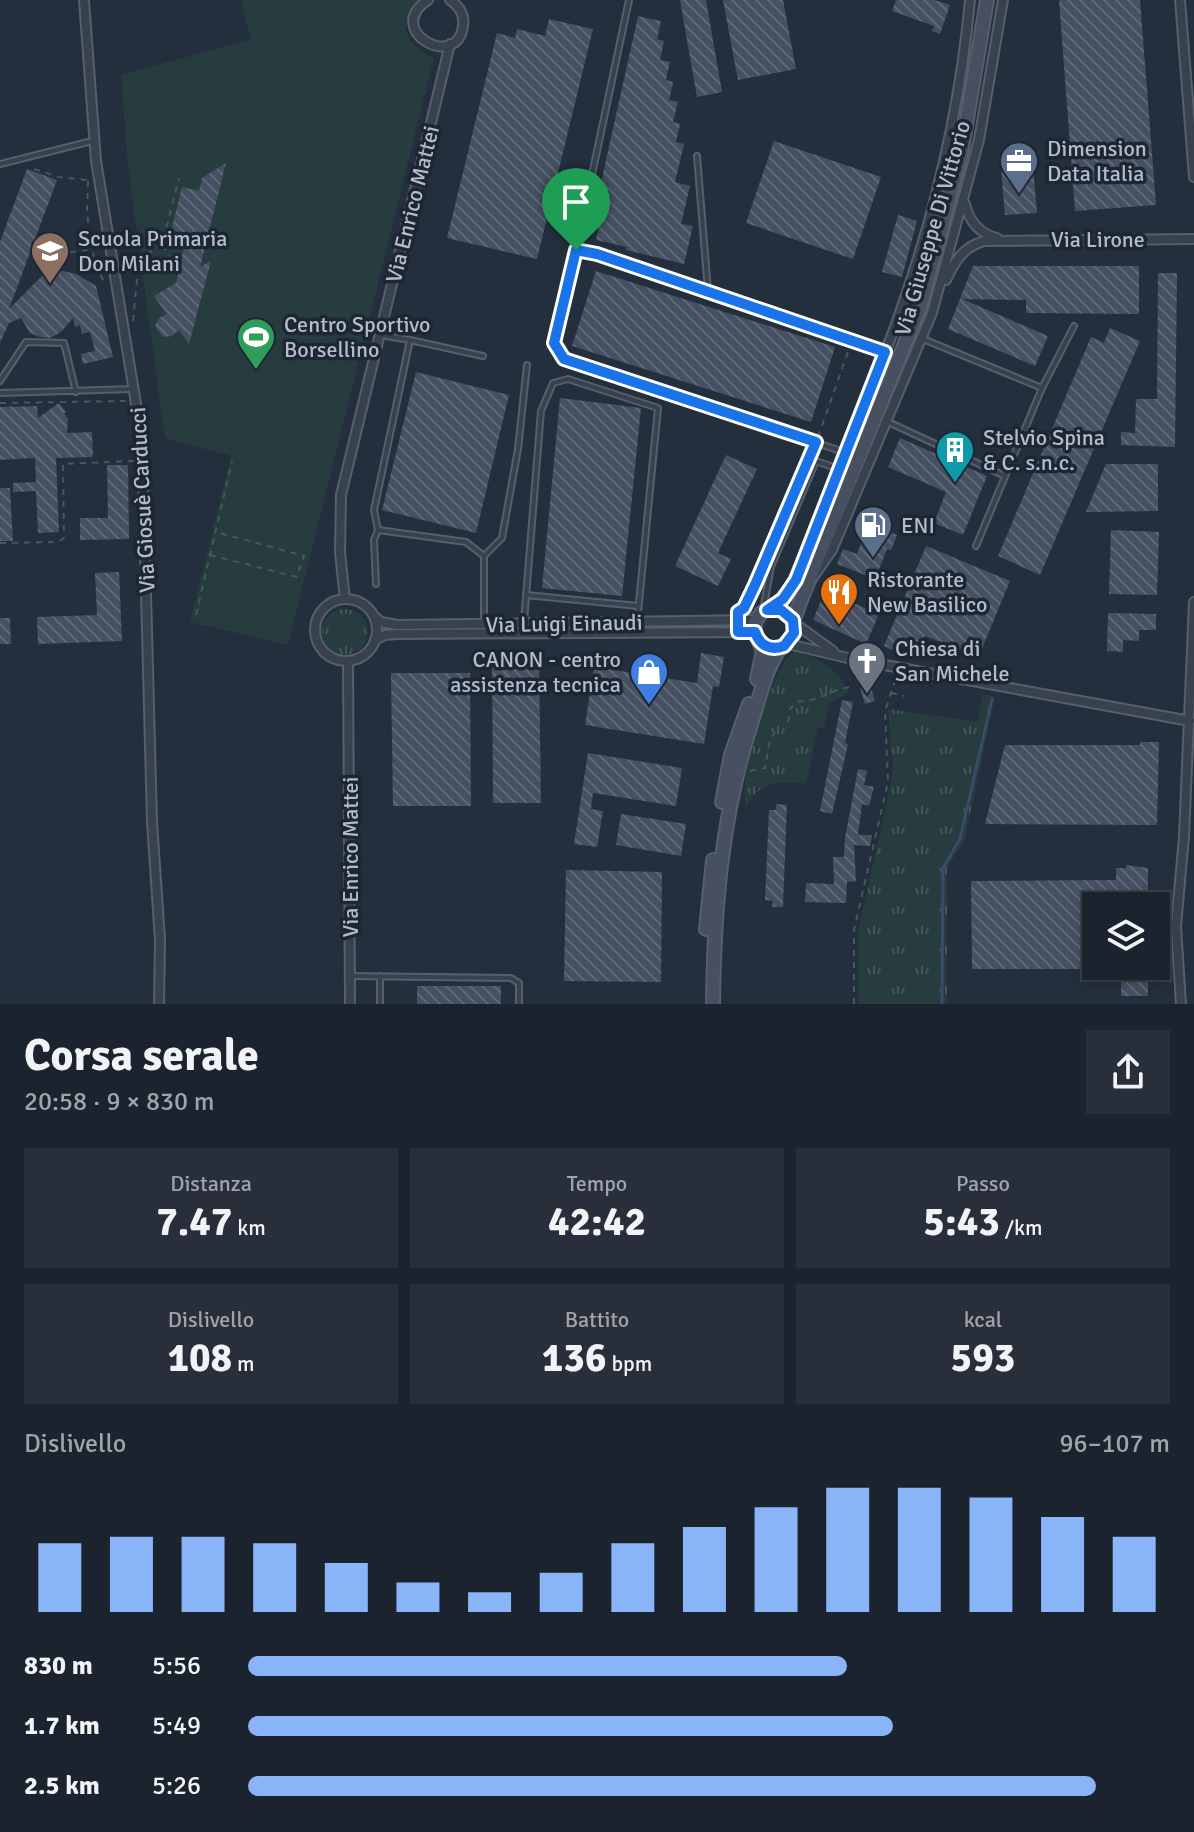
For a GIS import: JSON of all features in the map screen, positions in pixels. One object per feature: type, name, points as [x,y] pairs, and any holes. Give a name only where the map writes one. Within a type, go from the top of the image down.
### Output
[{"type":"main road","name":"Via Giuseppe Di Vittorio","points":[[760,624],[791,589],[851,453],[910,335],[939,242],[970,112],[987,0]]},
{"type":"main road","name":"Via Giuseppe Di Vittorio","points":[[713,1004],[714,919],[726,820],[756,707],[770,668],[794,633],[793,622],[851,453]]},
{"type":"main road","points":[[704,1004],[710,875],[731,755],[761,668],[760,624],[776,608],[784,611],[793,622]]},
{"type":"main road","points":[[760,624],[769,648],[785,645]]},
{"type":"street","name":"Via Giosuè Carducci","points":[[84,0],[94,141],[103,214],[134,389],[143,461],[152,822],[160,940],[159,1004]]},
{"type":"street","points":[[428,0],[417,10],[417,33],[435,47],[450,44]]},
{"type":"street","name":"Via Enrico Mattei","points":[[345,599],[340,553],[341,495],[450,44],[457,39],[464,24],[459,8],[450,0]]},
{"type":"street","name":"Via Giuseppe Di Vittorio","points":[[820,521],[839,469],[851,453],[903,304],[935,195],[958,89],[970,0]]},
{"type":"street","name":"Via Giuseppe Di Vittorio","points":[[806,587],[821,570],[832,550],[923,339],[937,298],[982,129],[1003,0]]},
{"type":"street","points":[[1180,0],[1194,177]]},
{"type":"street","points":[[964,200],[968,216],[974,224],[990,237],[1002,239]]},
{"type":"street","name":"Via Lirone","points":[[937,298],[954,263],[967,248],[984,241],[1194,239]]},
{"type":"street","points":[[345,599],[362,604],[374,616],[377,624],[375,640],[365,655],[338,661],[321,650],[315,631],[316,622],[327,606],[345,599]]},
{"type":"street","points":[[1181,1004],[1176,926],[1184,837],[1194,602]]},
{"type":"street","name":"Via Luigi Einaudi","points":[[374,616],[381,622],[397,625],[738,620],[760,624]]},
{"type":"street","points":[[793,622],[843,657]]},
{"type":"street","name":"Via Luigi Einaudi","points":[[375,640],[397,634],[636,633],[760,624]]},
{"type":"street","points":[[785,645],[1190,721]]},
{"type":"street","name":"Via Enrico Mattei","points":[[348,661],[350,1004]]},
{"type":"lane","points":[[629,0],[554,343],[564,359],[851,453]]},
{"type":"lane","points":[[0,164],[94,141]]},
{"type":"lane","points":[[697,156],[708,291]]},
{"type":"lane","points":[[576,250],[597,254],[885,352]]},
{"type":"lane","points":[[976,546],[1042,388],[1074,326]]},
{"type":"lane","points":[[380,334],[483,356]]},
{"type":"lane","points":[[923,339],[1042,388]]},
{"type":"lane","points":[[376,584],[374,540],[378,530],[374,510],[410,340]]},
{"type":"lane","points":[[0,381],[26,342],[64,343],[76,392]]},
{"type":"lane","points":[[484,635],[484,556],[502,538],[518,449],[527,365]]},
{"type":"lane","points":[[523,635],[541,411],[553,383],[568,379],[658,408],[636,633]]},
{"type":"lane","points":[[0,393],[134,389]]},
{"type":"lane","points":[[888,422],[1005,476]]},
{"type":"lane","points":[[760,624],[771,567],[816,461],[839,469]]},
{"type":"lane","points":[[378,530],[466,542],[484,556]]},
{"type":"lane","points":[[526,595],[638,606]]},
{"type":"lane","points":[[350,976],[516,979],[519,983],[519,1004]]},
{"type":"lane","points":[[380,976],[380,1004]]},
{"type":"path","points":[[34,169],[59,177],[89,180]]},
{"type":"path","points":[[176,268],[162,245],[179,178]]},
{"type":"path","points":[[36,244],[60,254],[94,248]]},
{"type":"path","points":[[132,324],[139,258],[162,245]]},
{"type":"path","points":[[816,442],[852,340]]},
{"type":"path","points":[[0,403],[136,402]]},
{"type":"path","points":[[0,543],[57,542],[64,538],[63,464],[143,461]]},
{"type":"path","points":[[196,615],[232,461]]},
{"type":"path","points":[[210,555],[297,577],[304,556],[216,532]]},
{"type":"path","points":[[738,620],[738,612],[744,608],[767,558]]},
{"type":"path","points":[[854,1004],[854,930],[888,782],[885,711],[898,668]]},
{"type":"path","points":[[788,722],[790,709],[796,702],[816,699],[854,686]]},
{"type":"path","points":[[891,693],[904,696]]},
{"type":"path","points":[[749,770],[765,768],[770,740],[775,732]]},
{"type":"green space","name":"Centro Sportivo Borsellino","points":[[241,0],[420,0],[408,18],[407,34],[416,46],[434,58],[288,645],[190,622],[231,456],[165,438],[128,167],[121,75],[251,39]]},
{"type":"green space","points":[[345,609],[362,615],[368,632],[362,649],[345,655],[328,649],[322,632],[328,615]]},
{"type":"green space","points":[[794,651],[826,665],[849,692],[829,703],[824,728],[818,727],[806,784],[771,784],[757,792],[746,807],[747,772],[758,725],[775,680]]},
{"type":"green space","points":[[983,694],[995,697],[964,842],[947,867],[947,1004],[858,1004],[858,932],[893,766],[888,709],[978,722]]},
{"type":"building","points":[[680,0],[706,0],[722,92],[697,97]]},
{"type":"building","points":[[723,0],[783,0],[796,69],[738,80]]},
{"type":"building","points":[[896,0],[934,0],[950,5],[940,34],[932,31],[934,26],[892,11]]},
{"type":"building","points":[[1059,0],[1140,0],[1156,205],[1075,211]]},
{"type":"building","points":[[638,16],[661,21],[657,39],[664,41],[660,60],[670,62],[666,80],[673,82],[669,100],[678,102],[673,122],[680,124],[676,142],[684,144],[675,182],[690,186],[681,224],[693,226],[684,264],[596,240],[599,225],[592,223]]},
{"type":"building","points":[[549,19],[593,29],[537,259],[447,238],[497,33],[515,38],[517,29],[545,36]]},
{"type":"building","points":[[774,141],[881,177],[853,259],[746,223]]},
{"type":"building","points":[[226,163],[200,267],[211,261],[189,344],[179,330],[172,336],[163,337],[155,326],[159,318],[167,314],[154,296],[176,283],[185,243],[169,239],[182,187],[199,191],[202,178]]},
{"type":"building","points":[[1033,166],[1037,213],[1005,215],[1001,168]]},
{"type":"building","points":[[27,169],[57,180],[9,309],[50,268],[76,274],[96,286],[113,357],[83,364],[81,354],[95,351],[90,332],[82,334],[80,325],[75,327],[73,318],[61,332],[50,338],[30,333],[21,318],[9,323],[0,343],[0,242]]},
{"type":"building","points":[[898,215],[917,221],[902,277],[882,272]]},
{"type":"building","points":[[973,266],[1139,266],[1139,314],[1026,313],[1026,300],[962,299],[1048,336],[1035,366],[948,329]]},
{"type":"building","points":[[596,271],[835,347],[811,422],[572,346]]},
{"type":"building","points":[[1158,273],[1177,273],[1175,447],[1121,445],[1121,432],[1135,433],[1136,399],[1157,399]]},
{"type":"building","points":[[1110,328],[1140,341],[1040,575],[998,556],[1091,337],[1104,343]]},
{"type":"building","points":[[416,372],[509,395],[476,533],[382,510]]},
{"type":"building","points":[[560,398],[641,408],[622,596],[542,588]]},
{"type":"building","points":[[59,403],[68,419],[67,433],[92,432],[93,457],[56,458],[59,532],[38,533],[36,491],[13,492],[13,483],[36,482],[35,458],[0,460],[0,407],[37,406],[38,418]]},
{"type":"building","name":"Stelvio Spina & C. s.n.c.","points":[[900,438],[987,476],[963,535],[934,523],[946,492],[888,467]]},
{"type":"building","points":[[726,455],[757,469],[718,553],[731,559],[718,586],[675,566]]},
{"type":"building","points":[[1106,464],[1158,464],[1158,511],[1086,512]]},
{"type":"building","points":[[107,465],[128,465],[129,539],[80,540],[80,518],[108,518]]},
{"type":"building","points":[[0,488],[10,488],[13,541],[0,541]]},
{"type":"building","points":[[868,524],[897,535],[891,550],[887,549],[875,579],[837,564],[843,549],[857,554]]},
{"type":"building","points":[[1111,530],[1159,532],[1157,595],[1109,594]]},
{"type":"building","points":[[926,546],[1010,581],[979,656],[925,636],[918,651],[901,644],[897,652],[884,646]]},
{"type":"building","points":[[119,572],[122,641],[38,644],[37,617],[97,615],[95,573]]},
{"type":"building","points":[[825,591],[879,614],[866,644],[813,620]]},
{"type":"building","points":[[1108,613],[1156,614],[1156,630],[1139,630],[1139,641],[1123,640],[1123,652],[1107,651]]},
{"type":"building","points":[[0,618],[10,618],[11,644],[0,644]]},
{"type":"building","name":"CANON - centro assistenza tecnica","points":[[701,653],[724,657],[719,687],[713,686],[704,744],[585,725],[594,667],[697,683]]},
{"type":"building","points":[[492,660],[539,660],[541,803],[493,803]]},
{"type":"building","points":[[391,673],[470,673],[471,806],[393,806]]},
{"type":"building","name":"Chiesa di San Michele","points":[[864,683],[870,685],[875,701],[865,704],[860,688]]},
{"type":"building","points":[[842,700],[853,702],[845,743],[848,744],[832,814],[820,811]]},
{"type":"building","points":[[1140,742],[1159,742],[1157,825],[985,824],[1005,745],[1140,745]]},
{"type":"building","points":[[588,753],[682,768],[676,806],[593,793],[591,809],[603,811],[597,847],[574,844]]},
{"type":"building","points":[[858,769],[867,771],[864,785],[874,787],[869,806],[862,804],[858,835],[872,835],[870,846],[854,845],[856,881],[847,882],[846,903],[805,902],[806,883],[834,884],[833,857],[844,857]]},
{"type":"building","points":[[776,804],[787,805],[783,907],[772,907],[773,901],[765,900],[769,810],[776,810]]},
{"type":"building","points":[[621,814],[686,824],[681,856],[616,845]]},
{"type":"building","points":[[1126,865],[1148,868],[1148,892],[1082,892],[1082,969],[972,969],[971,881],[1116,880],[1116,868],[1126,868]]},
{"type":"building","points":[[566,870],[662,872],[661,982],[564,981]]},
{"type":"building","points":[[1121,980],[1148,980],[1148,996],[1121,996]]},
{"type":"building","points":[[417,986],[501,986],[501,1004],[417,1004]]},
{"type":"waterway","points":[[942,1004],[943,868],[960,839],[992,699]]},
{"type":"place","name":"Dimension Data Italia","points":[[1019,195]]},
{"type":"place","name":"Scuola Primaria Don Milani","points":[[50,285]]},
{"type":"place","name":"Centro Sportivo Borsellino","points":[[256,371]]},
{"type":"place","name":"Stelvio Spina & C. s.n.c.","points":[[955,484]]},
{"type":"place","name":"ENI","points":[[873,559]]},
{"type":"place","name":"Ristorante New Basilico","points":[[839,626]]},
{"type":"place","name":"Chiesa di San Michele","points":[[867,695]]},
{"type":"place","name":"CANON - centro assistenza tecnica","points":[[649,706]]},
{"type":"route","points":[[576,250],[597,254],[885,352],[796,580],[783,599],[767,610],[781,610],[793,620],[794,633],[784,646],[769,648],[756,638],[755,632],[738,632],[738,612],[744,608],[755,585],[816,442],[564,359],[554,343],[576,250]]}]
